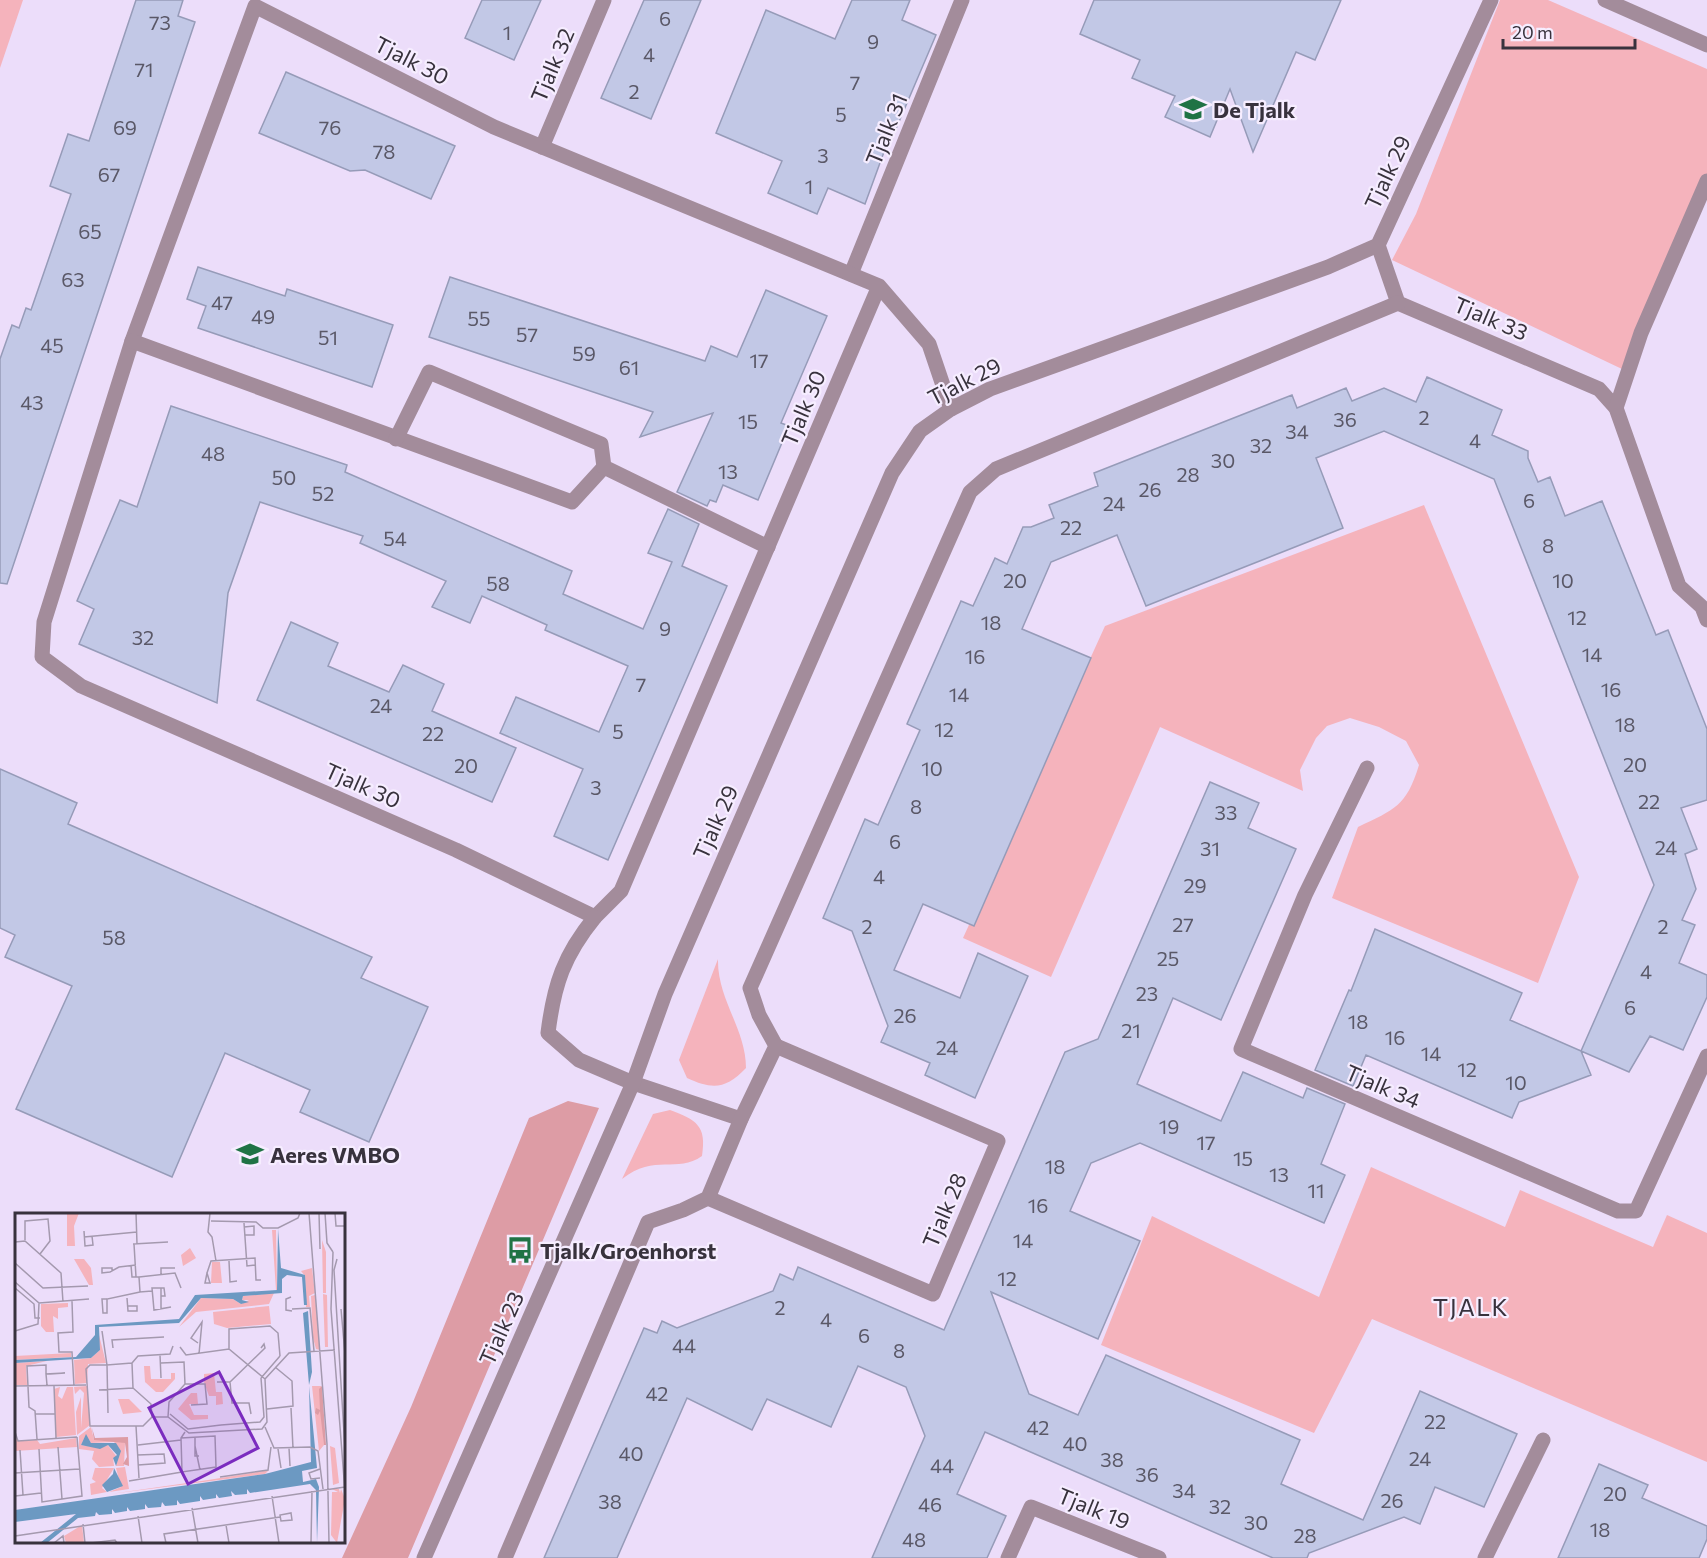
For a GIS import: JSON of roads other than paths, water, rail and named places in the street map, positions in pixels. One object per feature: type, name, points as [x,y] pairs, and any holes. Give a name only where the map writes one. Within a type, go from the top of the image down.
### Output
[{"type":"street","name":"Tjalk 32","points":[[542,147],[604,0]]},
{"type":"street","name":"Tjalk 31","points":[[851,274],[962,0]]},
{"type":"street","name":"Tjalk 29","points":[[633,1083],[664,994],[892,473],[920,430],[951,409],[990,389],[1328,267],[1378,245],[1491,0]]},
{"type":"street","points":[[1605,0],[1707,45]]},
{"type":"street","name":"Tjalk 30","points":[[879,286],[621,891],[595,917],[456,850],[81,686],[42,657],[44,621],[132,341],[255,3],[494,127],[879,286],[929,344],[951,409]]},
{"type":"street","points":[[1616,408],[1641,333],[1707,181]]},
{"type":"street","points":[[505,1558],[648,1222],[708,1198],[741,1119],[776,1046],[759,1015],[750,988],[970,492],[996,469],[1398,303],[1378,245]]},
{"type":"street","name":"Tjalk 33","points":[[1398,303],[1599,389],[1616,408],[1679,586],[1702,607],[1707,620]]},
{"type":"street","points":[[132,341],[396,439],[572,502],[604,467],[601,444],[429,372],[396,439]]},
{"type":"street","points":[[604,467],[768,548]]},
{"type":"street","name":"Tjalk 34","points":[[1367,768],[1305,895],[1241,1049],[1618,1211],[1636,1211],[1707,1056]]},
{"type":"street","points":[[595,917],[574,943],[552,996],[548,1033],[579,1060],[633,1083],[741,1119]]},
{"type":"street","name":"Tjalk 28","points":[[708,1198],[933,1294],[998,1141],[776,1046]]},
{"type":"street","name":"Tjalk 23","points":[[424,1558],[633,1083]]},
{"type":"street","points":[[1485,1558],[1543,1440]]},
{"type":"street","name":"Tjalk 19","points":[[1008,1558],[1031,1507],[1159,1558]]},
{"type":"place","name":"De Tjalk","points":[[1193,109]]},
{"type":"place","name":"Aeres VMBO","points":[[250,1154]]},
{"type":"place","name":"Tjalk/Groenhorst","points":[[520,1250]]},
{"type":"district","name":"TJALK","points":[[1471,1306]]}]
